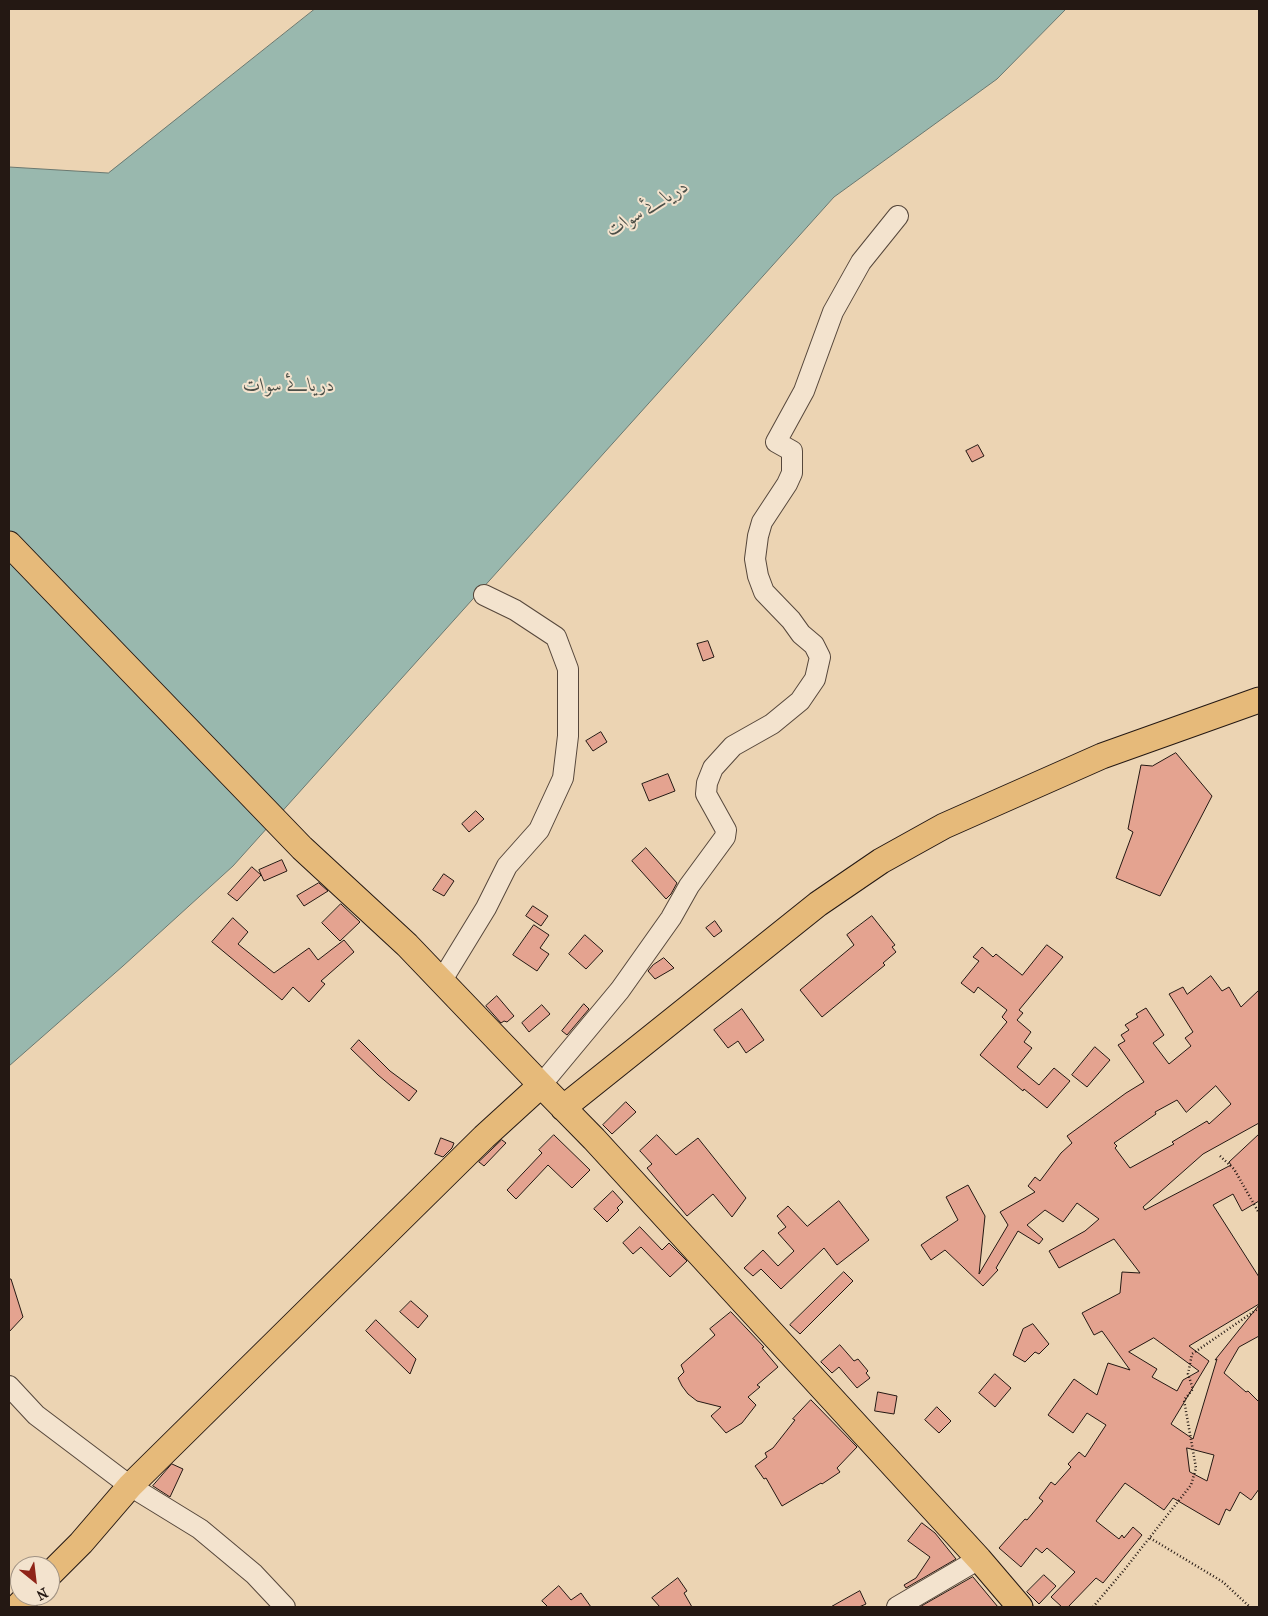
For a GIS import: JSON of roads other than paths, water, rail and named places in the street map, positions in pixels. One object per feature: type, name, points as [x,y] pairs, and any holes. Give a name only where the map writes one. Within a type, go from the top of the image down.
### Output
[{"type":"main road","points":[[9,544],[302,848],[408,945],[563,1108],[594,1138],[979,1558],[1020,1607]]},
{"type":"main road","points":[[563,1108],[818,904],[881,861],[944,826],[1102,756],[1259,700]]},
{"type":"main road","points":[[60,1564],[81,1543],[130,1486],[484,1137],[541,1085]]},
{"type":"street","points":[[541,1085],[620,990],[671,918],[689,886],[725,837],[726,830],[706,794],[707,782],[713,768],[733,746],[772,724],[800,700],[815,679],[820,657],[814,645],[801,634],[791,620],[764,592],[758,576],[755,559],[758,536],[762,522],[792,473],[792,451],[776,442],[804,391],[833,312],[861,262],[898,216]]},
{"type":"street","points":[[442,980],[486,908],[507,866],[539,830],[563,778],[567,745],[568,669],[556,636],[515,610],[484,595]]},
{"type":"street","points":[[9,1386],[36,1415],[130,1486],[200,1529],[254,1574],[285,1607]]},
{"type":"street","points":[[897,1607],[979,1558]]},
{"type":"water","name":"دریائے سوات","points":[[315,9],[1066,9],[997,79],[834,197],[233,866],[9,1066],[9,167],[108,173]]}]
